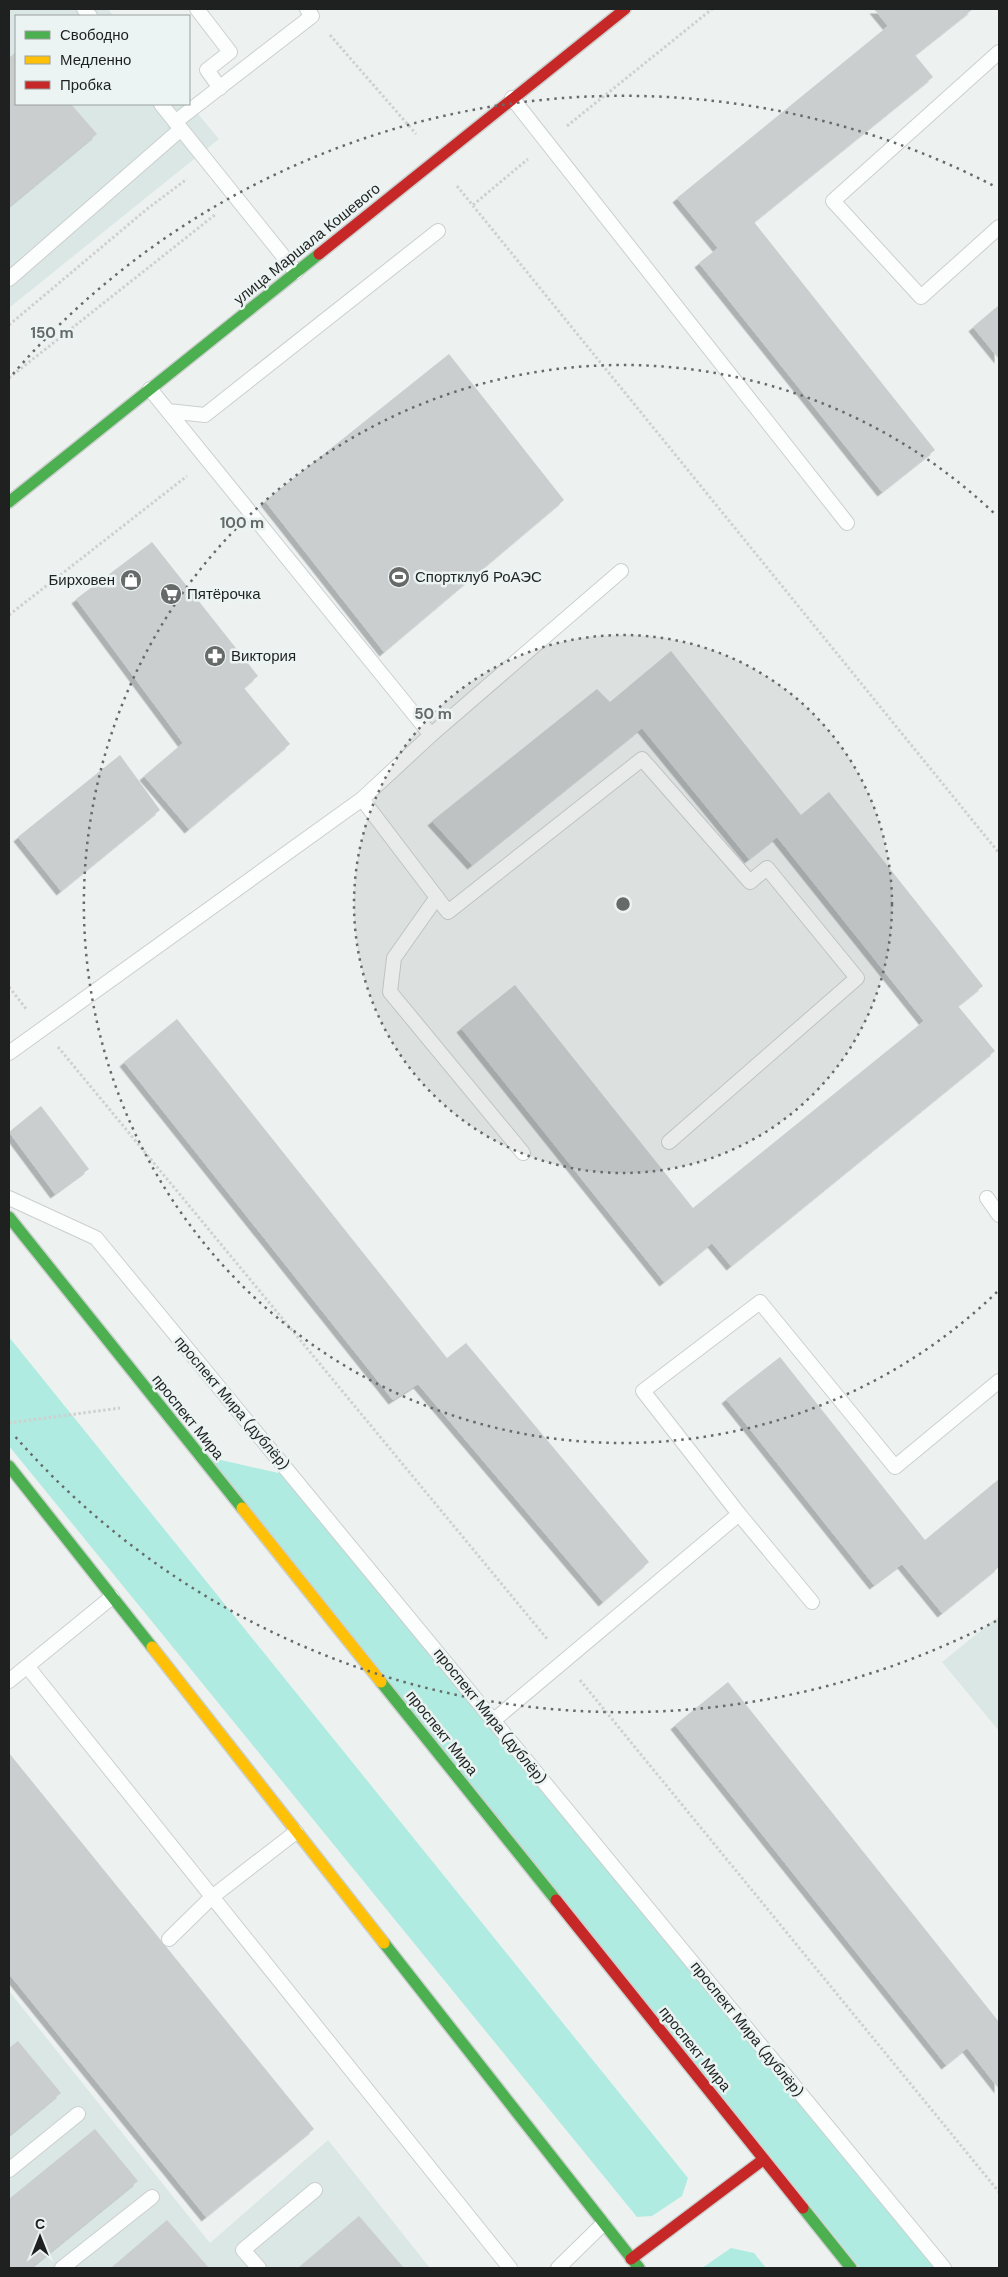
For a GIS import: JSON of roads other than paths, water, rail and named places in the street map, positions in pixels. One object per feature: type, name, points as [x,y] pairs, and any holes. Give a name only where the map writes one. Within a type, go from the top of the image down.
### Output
[{"type":"main road","name":"улица Маршала Кошевого","points":[[433,155],[512,98],[625,9]]},
{"type":"main road","name":"улица Маршала Кошевого","points":[[9,502],[150,389],[433,155],[575,34]]},
{"type":"main road","name":"улица Маршала Кошевого","points":[[9,492],[294,268]]},
{"type":"main road","name":"проспект Мира","points":[[9,1216],[851,2268]]},
{"type":"main road","points":[[9,1466],[639,2268]]},
{"type":"main road","points":[[631,2259],[764,2159]]},
{"type":"lane","points":[[197,9],[230,52],[206,70],[220,88]]},
{"type":"lane","points":[[9,279],[178,125],[310,13]]},
{"type":"lane","points":[[999,52],[834,201],[921,297],[999,228]]},
{"type":"lane","points":[[512,98],[847,523]]},
{"type":"lane","points":[[162,105],[294,268]]},
{"type":"lane","points":[[168,411],[205,415],[438,231]]},
{"type":"lane","points":[[150,389],[431,736]]},
{"type":"lane","points":[[9,1053],[362,799],[431,736],[621,571]]},
{"type":"lane","points":[[362,799],[448,912],[642,759],[750,882],[767,868],[857,978],[669,1142]]},
{"type":"lane","points":[[437,897],[394,958],[390,992],[523,1153]]},
{"type":"lane","name":"проспект Мира (дублёр)","points":[[9,1198],[96,1238],[944,2268]]},
{"type":"lane","points":[[987,1198],[999,1215]]},
{"type":"lane","points":[[812,1602],[739,1514],[643,1390],[760,1302],[895,1467],[999,1381]]},
{"type":"lane","points":[[494,1720],[739,1514]]},
{"type":"lane","points":[[9,1681],[112,1597]]},
{"type":"lane","points":[[27,1666],[510,2268]]},
{"type":"lane","points":[[169,1939],[212,1897],[296,1832]]},
{"type":"lane","points":[[9,2170],[78,2114]]},
{"type":"lane","points":[[255,2267],[243,2250],[315,2190]]},
{"type":"lane","points":[[62,2268],[152,2197]]},
{"type":"lane","points":[[558,2268],[603,2224]]},
{"type":"place","name":"Спортклуб РоАЭС","points":[[399,577]]},
{"type":"place","name":"Бирховен","points":[[131,580]]},
{"type":"place","name":"Пятёрочка","points":[[171,594]]},
{"type":"place","name":"Виктория","points":[[215,656]]}]
